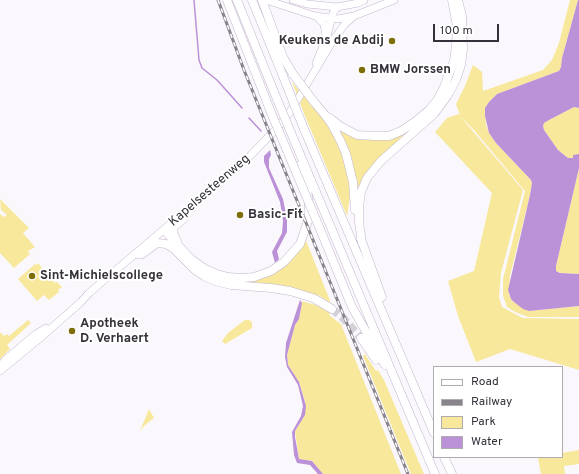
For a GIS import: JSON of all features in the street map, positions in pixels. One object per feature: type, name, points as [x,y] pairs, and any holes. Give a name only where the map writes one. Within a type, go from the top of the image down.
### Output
[{"type":"highway","points":[[227,0],[272,115],[352,307],[396,383]]},
{"type":"highway","points":[[237,0],[289,128],[435,474]]},
{"type":"highway","points":[[252,0],[257,16],[304,128],[433,431]]},
{"type":"highway","points":[[262,0],[283,56],[292,74],[325,115],[341,142],[350,166],[357,222],[362,243],[388,312],[401,355]]},
{"type":"highway","points":[[325,115],[340,126],[357,134],[369,136],[389,136],[401,131],[429,110],[438,99],[450,74],[454,61],[457,26],[452,0]]},
{"type":"highway","points":[[362,243],[359,222],[359,207],[361,192],[367,178],[380,161],[434,114],[448,95],[456,80],[464,49],[462,16],[458,0]]},
{"type":"highway","points":[[184,214],[184,218],[175,225],[173,232],[176,240],[191,260],[205,269],[228,277],[243,278],[264,274],[278,266],[290,256],[300,244],[308,221],[309,206],[307,188],[289,128]]},
{"type":"highway","points":[[162,232],[185,253]]},
{"type":"highway","points":[[162,232],[173,248],[195,270],[215,281],[290,292],[313,298],[332,309]]},
{"type":"highway","points":[[135,254],[142,254],[158,242],[173,248]]},
{"type":"highway","points":[[361,338],[374,357],[396,383]]},
{"type":"highway","points":[[444,458],[452,474]]},
{"type":"main road","points":[[266,0],[315,16],[335,19],[354,16],[394,0]]},
{"type":"main road","points":[[293,0],[306,4],[337,7],[358,3],[364,0]]},
{"type":"main road","name":"Kapelsesteenweg","points":[[0,371],[248,158],[279,126],[292,109],[313,74],[329,41],[337,7]]},
{"type":"main road","points":[[315,16],[324,24],[329,41]]},
{"type":"main road","name":"Kapelsesteenweg","points":[[329,41],[354,16]]},
{"type":"main road","name":"Kapelsesteenweg","points":[[0,367],[5,360],[36,334],[79,299],[90,293]]},
{"type":"green space","points":[[570,0],[578,0],[559,71],[497,94],[485,108],[486,125],[489,133],[496,143],[531,180],[532,183],[510,276],[509,294],[511,299],[529,311],[579,306],[579,317],[528,317],[507,307],[503,296],[503,279],[525,191],[473,129],[460,116],[523,190],[501,273],[499,297],[502,307],[523,318],[579,319],[579,370],[510,349],[476,362],[458,316],[448,281],[474,271],[492,193],[435,132],[447,118],[460,115],[456,104],[473,65],[482,72],[483,91],[543,70],[552,60],[559,43]]},
{"type":"green space","points":[[292,82],[331,128],[348,169],[350,197],[347,216],[305,116]]},
{"type":"green space","points":[[574,107],[579,108],[579,154],[573,158],[568,158],[558,150],[544,130],[543,126],[544,123]]},
{"type":"green space","points":[[426,114],[401,140],[358,196],[352,159],[345,141],[337,127],[376,139]]},
{"type":"green space","points":[[579,168],[579,274],[561,273],[556,271],[556,266]]},
{"type":"green space","points":[[0,199],[29,228],[23,233],[35,247],[28,251],[30,254],[14,268],[0,253],[0,214],[4,217],[7,215],[1,210]]},
{"type":"green space","points":[[305,238],[331,303],[318,295],[316,298],[237,283],[261,278]]},
{"type":"green space","points":[[38,263],[55,283],[57,282],[62,287],[58,290],[59,292],[49,300],[44,295],[37,301],[18,279]]},
{"type":"green space","points":[[301,301],[316,305],[330,313],[329,315],[341,324],[401,474],[323,474],[312,461],[299,459],[295,431],[305,415],[305,401],[299,382],[288,365],[287,355],[295,325],[299,319],[302,303]]},
{"type":"green space","points":[[28,320],[31,323],[7,345],[10,349],[0,359],[0,332],[4,336],[7,334],[9,336]]},
{"type":"green space","points":[[245,320],[252,322],[252,328],[225,344],[222,341],[228,333]]},
{"type":"green space","points":[[365,354],[384,380],[424,474],[411,474],[363,356]]},
{"type":"green space","points":[[149,409],[154,418],[140,431]]},
{"type":"green space","points":[[579,450],[579,464],[564,466],[565,474],[541,474],[538,458],[563,458],[563,453]]},
{"type":"water","points":[[578,0],[579,108],[574,107],[544,123],[543,126],[544,130],[558,150],[568,158],[573,158],[573,155],[579,154],[579,168],[556,271],[560,273],[579,274],[579,306],[529,311],[523,309],[511,299],[508,290],[532,183],[531,180],[496,143],[489,133],[485,116],[485,108],[497,94],[559,71]]},
{"type":"water","points":[[270,150],[271,155],[269,159],[269,168],[283,199],[287,219],[287,232],[277,251],[279,259],[275,263],[272,252],[282,233],[283,221],[280,202],[264,162],[264,156]]},
{"type":"water","points":[[300,300],[302,303],[299,319],[295,325],[287,355],[288,365],[299,382],[306,406],[305,415],[295,431],[295,437],[299,459],[312,461],[323,474],[318,474],[310,465],[297,463],[294,455],[292,432],[301,416],[303,406],[298,385],[287,367],[285,357],[286,343]]},
{"type":"waterway","points":[[194,0],[199,60],[202,68],[217,80],[242,108]]},
{"type":"waterway","points":[[249,118],[261,131]]},
{"type":"tunnel","points":[[332,309],[343,318],[361,338]]},
{"type":"railway","points":[[218,0],[244,70],[408,474]]},
{"type":"place","name":"Keukens de Abdij","points":[[392,41]]},
{"type":"place","name":"BMW Jorssen","points":[[362,70]]},
{"type":"place","name":"Basic-Fit","points":[[240,215]]},
{"type":"place","name":"Sint-Michielscollege","points":[[32,276]]},
{"type":"place","name":"Apotheek D. Verhaert","points":[[72,331]]}]
